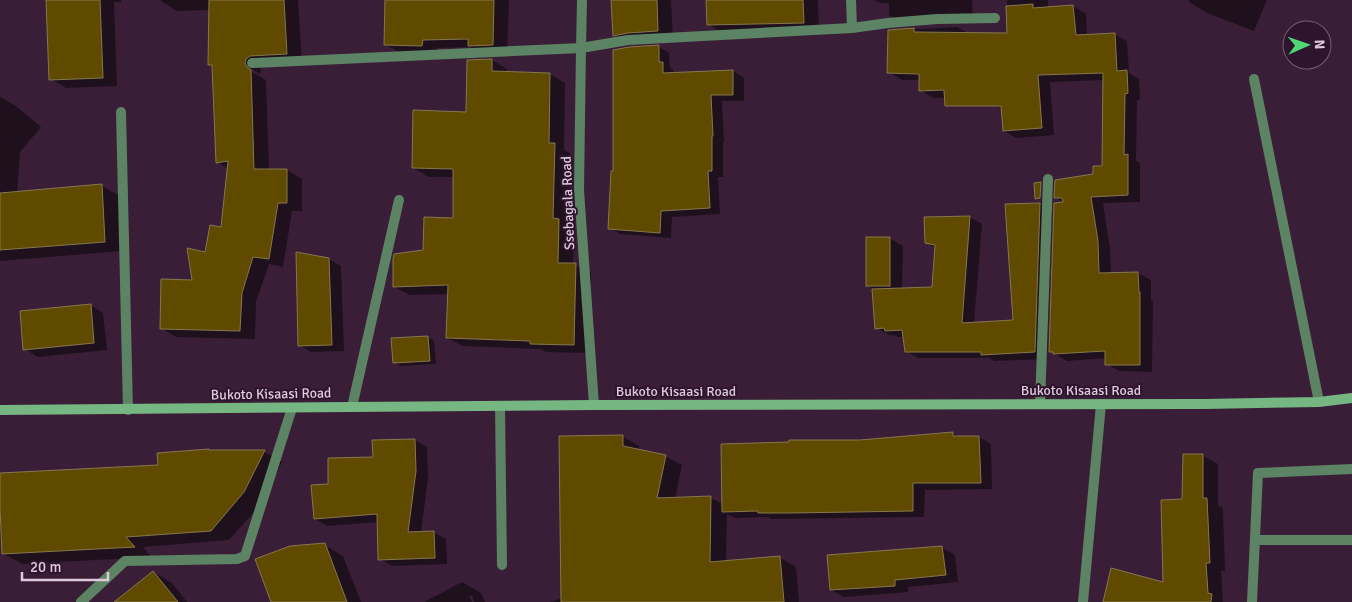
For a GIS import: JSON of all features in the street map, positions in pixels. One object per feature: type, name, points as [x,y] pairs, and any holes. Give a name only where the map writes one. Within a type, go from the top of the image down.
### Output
[{"type":"main road","name":"Bukoto Kisaasi Road","points":[[0,410],[594,405],[1204,404],[1318,402],[1352,398]]},
{"type":"street","name":"Ssebagala Road","points":[[582,0],[579,190],[594,405]]},
{"type":"street","points":[[851,0],[852,28]]},
{"type":"street","points":[[252,64],[580,48],[628,40],[852,28],[937,19],[995,18]]},
{"type":"street","points":[[1254,79],[1318,402]]},
{"type":"street","points":[[121,112],[128,410]]},
{"type":"street","points":[[1040,404],[1048,179]]},
{"type":"street","points":[[352,408],[399,200]]},
{"type":"street","points":[[1083,602],[1101,404]]},
{"type":"street","points":[[500,406],[502,565]]},
{"type":"street","points":[[81,602],[125,561],[238,558],[245,556],[292,408]]},
{"type":"street","points":[[1252,602],[1258,473],[1352,469]]},
{"type":"street","points":[[1255,540],[1352,540]]},
{"type":"building","points":[[46,0],[100,0],[103,78],[49,80]]},
{"type":"building","points":[[209,0],[284,0],[287,54],[250,56],[246,59],[245,63],[251,70],[254,169],[287,169],[287,203],[278,203],[269,259],[253,257],[242,293],[240,331],[160,329],[161,279],[192,280],[187,248],[205,252],[210,225],[221,227],[228,161],[216,163],[212,65],[208,65]]},
{"type":"building","points":[[385,0],[494,0],[493,45],[468,46],[468,39],[423,40],[422,46],[384,45]]},
{"type":"building","points":[[611,0],[657,0],[658,31],[613,36]]},
{"type":"building","points":[[706,0],[803,0],[804,23],[707,25]]},
{"type":"building","points":[[1033,4],[1033,8],[1073,5],[1076,35],[1115,33],[1117,71],[1127,70],[1128,93],[1125,94],[1124,155],[1128,154],[1128,195],[1091,197],[1098,241],[1099,273],[1138,272],[1140,292],[1140,365],[1105,365],[1105,351],[1053,354],[1053,352],[1049,352],[1054,203],[1063,202],[1062,198],[1054,198],[1055,180],[1093,174],[1093,166],[1102,166],[1103,73],[1038,75],[1042,128],[1003,131],[1001,106],[945,106],[944,90],[919,91],[919,74],[887,73],[888,30],[914,28],[914,32],[1007,33],[1006,6]]},
{"type":"building","points":[[659,45],[659,62],[663,62],[663,73],[733,70],[733,95],[711,95],[713,136],[712,171],[708,171],[710,208],[661,211],[660,233],[608,229],[611,171],[613,171],[613,50]]},
{"type":"building","points":[[492,59],[492,71],[550,73],[549,143],[555,143],[553,218],[559,219],[558,263],[576,263],[574,345],[530,344],[530,341],[446,338],[448,285],[393,287],[394,254],[423,250],[424,217],[453,218],[453,169],[412,168],[413,110],[466,112],[467,60]]},
{"type":"building","points":[[1041,182],[1040,198],[1035,199],[1034,183]]},
{"type":"building","points":[[102,184],[105,242],[0,250],[0,193]]},
{"type":"building","points":[[1040,203],[1035,352],[981,355],[981,352],[905,352],[902,330],[885,331],[884,328],[875,329],[872,289],[932,287],[935,245],[925,243],[924,217],[970,216],[962,323],[1013,320],[1005,204]]},
{"type":"building","points":[[866,237],[890,237],[890,286],[866,286]]},
{"type":"building","points":[[296,252],[329,258],[332,345],[298,346]]},
{"type":"building","points":[[91,304],[94,343],[23,350],[20,311]]},
{"type":"building","points":[[428,336],[430,361],[393,363],[391,338]]},
{"type":"building","points":[[953,432],[953,436],[979,436],[981,483],[913,483],[913,511],[722,512],[721,444],[789,442],[789,440],[860,440]]},
{"type":"building","points":[[623,435],[623,446],[666,455],[657,498],[711,496],[710,562],[780,556],[784,602],[561,602],[559,436]]},
{"type":"building","points":[[415,439],[416,471],[408,532],[434,531],[435,558],[378,560],[377,514],[314,519],[311,485],[328,484],[328,458],[373,457],[372,440]]},
{"type":"building","points":[[209,449],[265,450],[244,492],[211,531],[126,537],[135,547],[2,554],[0,473],[158,465],[157,453]]},
{"type":"building","points":[[1183,454],[1203,454],[1203,498],[1207,498],[1210,563],[1206,563],[1208,593],[1212,594],[1211,602],[1103,602],[1111,568],[1163,582],[1161,500],[1182,499]]},
{"type":"building","points":[[325,543],[347,602],[271,602],[255,559],[290,546]]},
{"type":"building","points":[[942,546],[946,575],[895,580],[895,586],[830,590],[827,555]]},
{"type":"building","points":[[153,571],[178,602],[114,602]]}]
